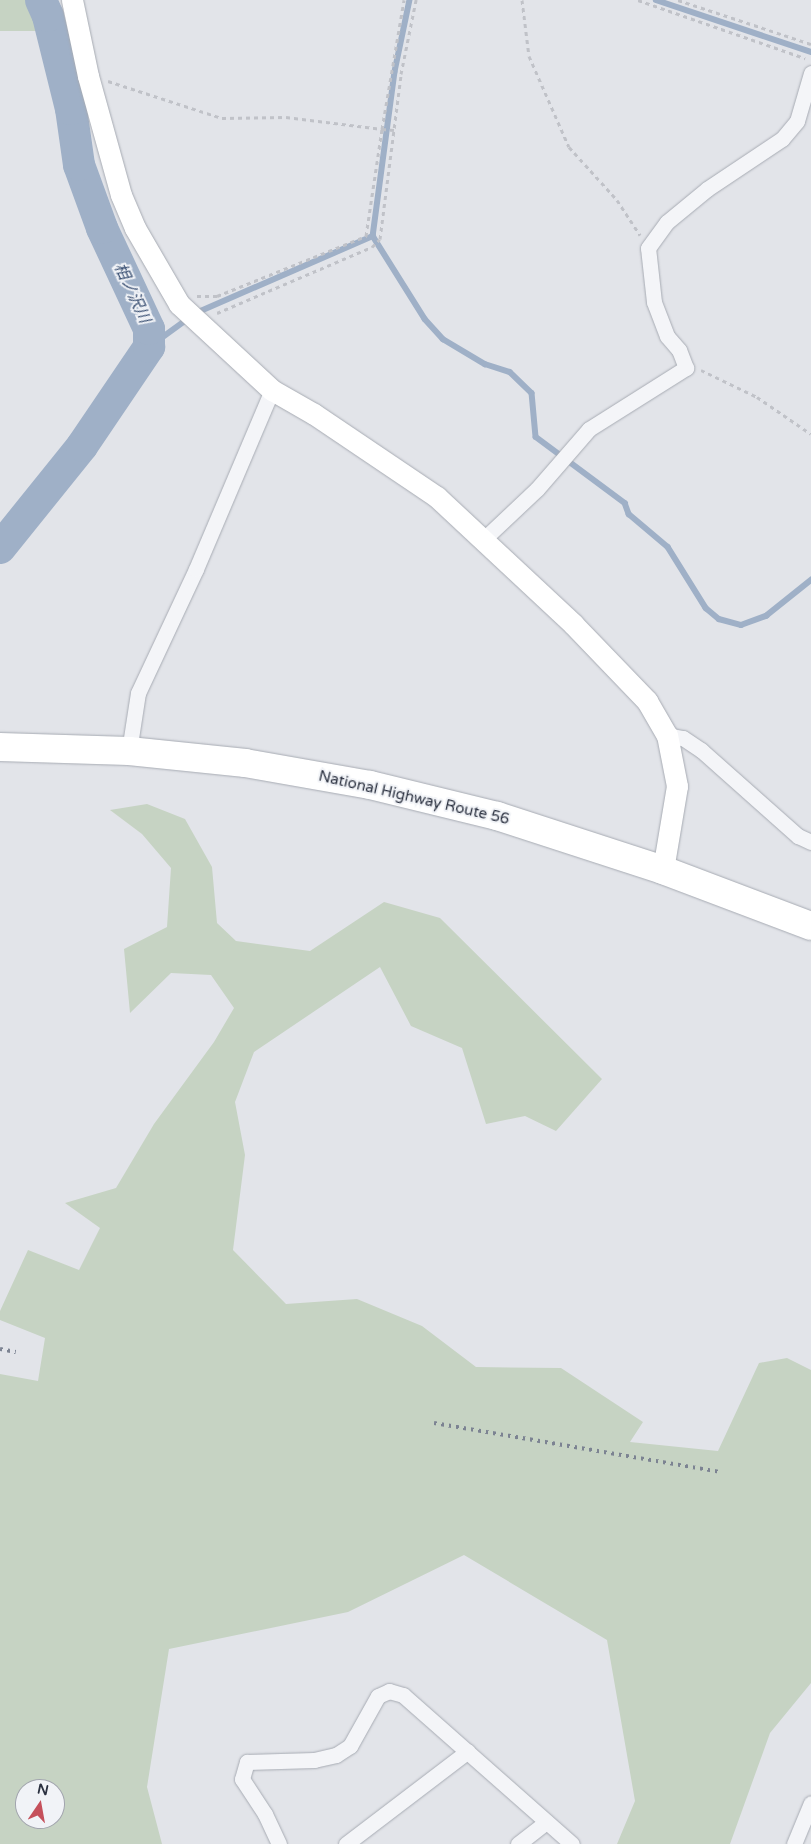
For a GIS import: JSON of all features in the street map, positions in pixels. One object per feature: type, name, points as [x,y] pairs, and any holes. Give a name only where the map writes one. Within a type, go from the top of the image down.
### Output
[{"type":"highway","name":"National Highway Route 56","points":[[0,747],[129,751],[245,764],[370,785],[497,816],[663,870],[811,926]]},
{"type":"street","points":[[72,0],[88,76],[121,195],[135,228],[177,300],[198,324],[272,390],[437,497],[485,538],[616,667],[647,701],[667,735],[677,786],[663,870]]},
{"type":"street","points":[[485,538],[537,488],[589,429],[686,368],[679,350],[667,336],[654,302],[648,248],[667,222],[694,200],[782,139],[797,121],[811,73]]},
{"type":"street","points":[[129,751],[138,693],[196,569],[272,390]]},
{"type":"street","points":[[667,735],[683,738],[701,750],[798,836],[811,842]]},
{"type":"street","points":[[279,1844],[265,1814],[242,1779],[247,1762],[314,1760],[336,1755],[350,1746],[378,1696],[389,1691],[403,1695],[572,1844]]},
{"type":"street","points":[[346,1844],[468,1751]]},
{"type":"street","points":[[794,1844],[811,1803]]},
{"type":"street","points":[[518,1844],[546,1822]]},
{"type":"path","points":[[177,300],[217,296],[366,236],[404,0]]},
{"type":"path","points":[[198,324],[223,309],[372,247],[380,239],[401,74],[416,0]]},
{"type":"path","points":[[522,0],[529,56],[569,147],[617,200],[648,248]]},
{"type":"path","points":[[638,0],[811,60]]},
{"type":"path","points":[[678,0],[811,44]]},
{"type":"path","points":[[88,76],[205,115],[222,118],[286,117],[394,130]]},
{"type":"path","points":[[686,368],[706,371],[756,397],[811,434]]},
{"type":"green space","points":[[0,0],[33,0],[40,31],[0,31]]},
{"type":"green space","points":[[147,804],[185,819],[212,867],[217,923],[236,941],[310,951],[384,902],[440,918],[602,1079],[556,1131],[525,1116],[486,1124],[462,1048],[411,1026],[380,967],[254,1052],[235,1102],[245,1155],[233,1250],[286,1304],[357,1299],[422,1326],[476,1367],[561,1368],[643,1422],[630,1442],[718,1451],[759,1363],[787,1358],[811,1370],[811,1683],[770,1733],[730,1844],[617,1844],[635,1801],[607,1640],[464,1555],[348,1612],[169,1649],[147,1787],[162,1844],[0,1844],[0,1374],[38,1381],[45,1338],[0,1320],[0,1311],[28,1250],[79,1270],[100,1228],[65,1203],[116,1188],[154,1124],[214,1042],[234,1008],[211,975],[171,973],[130,1013],[124,949],[167,927],[171,868],[142,834],[110,810]]},
{"type":"waterway","name":"相ノ沢川","points":[[0,548],[82,446],[149,347],[149,329],[102,228],[79,165],[71,109],[48,16],[41,0]]},
{"type":"waterway","points":[[410,0],[395,72],[373,236],[425,319],[443,339],[485,364],[510,372],[532,393],[536,437],[625,503],[629,514],[668,547],[706,608],[719,619],[741,625],[766,616],[811,580]]},
{"type":"waterway","points":[[656,0],[811,52]]},
{"type":"waterway","points":[[196,313],[373,236]]},
{"type":"waterway","points":[[149,347],[189,318]]},
{"type":"railway","points":[[0,1349],[16,1352]]},
{"type":"railway","points":[[434,1423],[720,1472]]}]
